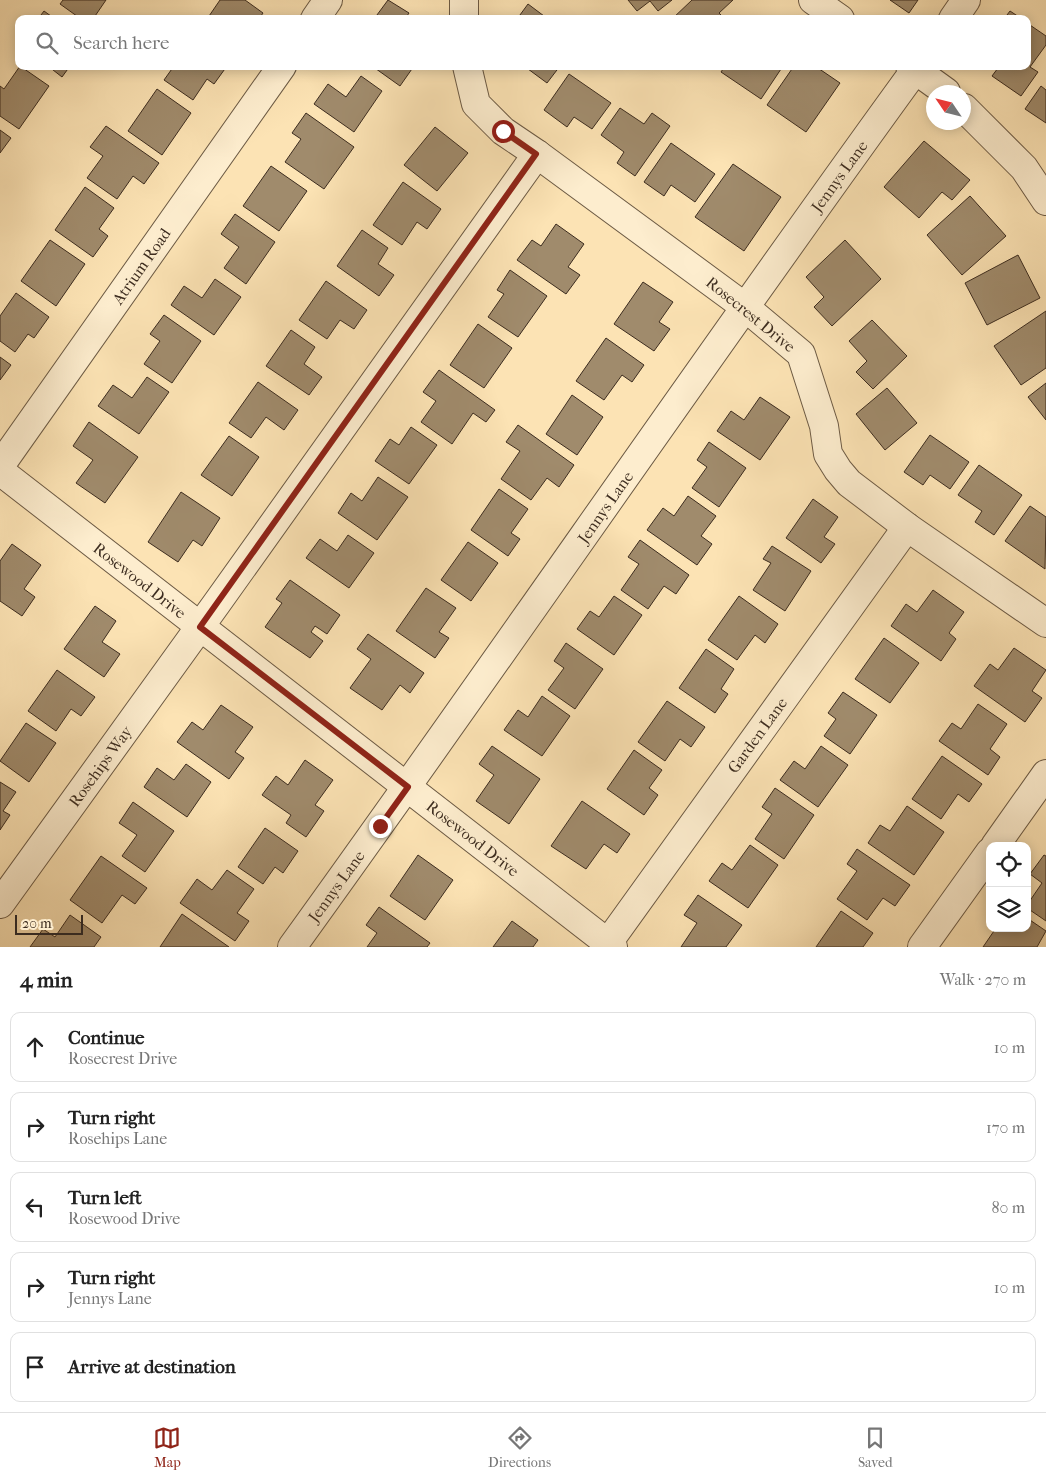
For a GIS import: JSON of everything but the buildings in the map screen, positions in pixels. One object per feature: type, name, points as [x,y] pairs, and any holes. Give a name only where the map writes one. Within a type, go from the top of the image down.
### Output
[{"type":"street","points":[[318,15],[328,0]]},
{"type":"street","points":[[464,0],[464,15]]},
{"type":"street","points":[[813,0],[834,15]]},
{"type":"street","points":[[956,15],[966,0]]},
{"type":"street","name":"Atrium Road","points":[[0,466],[279,70]]},
{"type":"street","name":"Rosecrest Drive","points":[[468,70],[476,104],[503,131],[745,307],[800,354],[824,426],[828,454],[849,483],[907,527],[1046,623]]},
{"type":"street","name":"Jennys Lane","points":[[292,947],[408,787],[913,70]]},
{"type":"street","points":[[917,70],[937,85]]},
{"type":"street","points":[[971,115],[1024,168],[1046,202]]},
{"type":"street","name":"Rosehips Way","points":[[0,904],[200,627],[536,154]]},
{"type":"street","name":"Rosewood Drive","points":[[0,471],[408,787],[609,946]]},
{"type":"street","name":"Garden Lane","points":[[609,946],[907,527]]},
{"type":"street","points":[[997,842],[1046,774]]},
{"type":"street","points":[[922,947],[986,858]]},
{"type":"route","points":[[380,826],[408,787],[200,627],[536,154],[503,131]]}]
